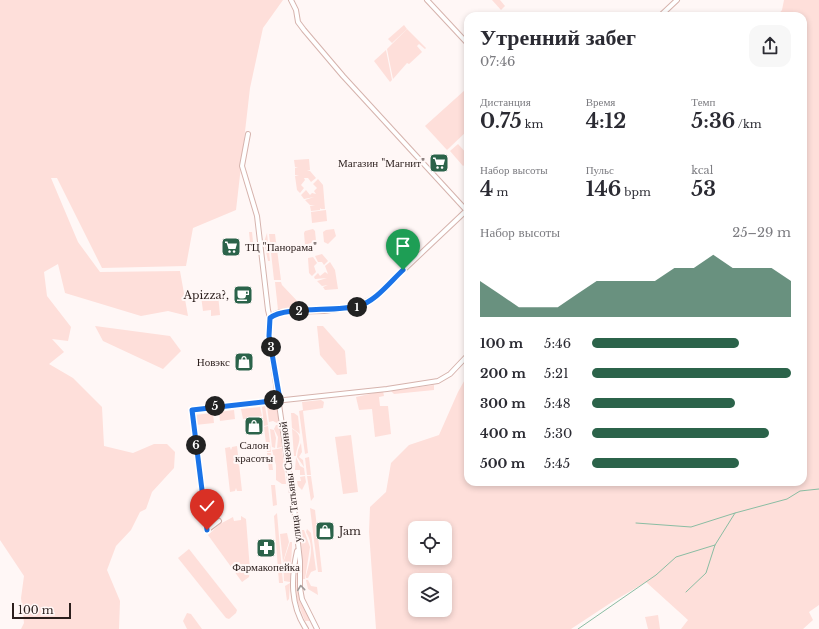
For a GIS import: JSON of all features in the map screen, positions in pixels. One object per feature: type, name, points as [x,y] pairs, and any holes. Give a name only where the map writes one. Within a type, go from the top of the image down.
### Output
[{"type":"street","points":[[290,0],[296,10],[298,22],[304,30],[343,76],[464,207]]},
{"type":"street","points":[[427,0],[464,40]]},
{"type":"street","points":[[664,12],[677,0]]},
{"type":"street","name":"улица Татьяны Снежиной","points":[[248,134],[242,166],[257,216],[270,318],[269,336],[280,400],[298,549],[302,599],[318,629]]},
{"type":"street","points":[[270,318],[280,312],[324,311],[364,304],[376,296],[464,213]]},
{"type":"street","points":[[207,519],[192,410],[387,389],[438,381],[450,374],[464,359]]},
{"type":"street","name":"улица Татьяны Снежиной","points":[[298,549],[294,568],[293,596],[306,629]]},
{"type":"shaded area","points":[[0,0],[283,0],[263,28],[250,88],[236,210],[193,228],[186,266],[102,268],[57,178],[51,178],[78,242],[100,272],[180,271],[188,316],[168,311],[141,316],[65,293],[58,264],[44,272],[47,296],[71,327],[68,341],[52,339],[64,352],[49,364],[73,378],[102,407],[104,446],[133,453],[154,444],[167,444],[175,452],[174,468],[152,492],[146,509],[140,512],[131,530],[116,546],[107,570],[120,601],[119,629],[21,629],[24,623],[21,598],[24,576],[0,540]]},
{"type":"shaded area","points":[[492,0],[500,0],[505,6],[501,10]]},
{"type":"shaded area","points":[[784,0],[819,0],[819,605],[809,612],[813,620],[803,629],[681,629],[688,620],[646,582],[571,629],[376,629],[369,532],[370,507],[386,492],[391,463],[409,445],[439,435],[464,381],[464,486],[807,486],[807,12],[780,12]]},
{"type":"shaded area","points":[[404,25],[407,29],[392,43],[388,39]]},
{"type":"shaded area","points":[[407,29],[426,48],[425,49],[419,44],[417,46],[422,52],[409,64],[407,63],[393,79],[387,49]]},
{"type":"shaded area","points":[[386,50],[392,80],[390,82],[374,61]]},
{"type":"shaded area","points":[[464,91],[464,134],[447,150],[425,126]]},
{"type":"shaded area","points":[[458,144],[464,151],[464,165],[463,166],[450,151]]},
{"type":"shaded area","points":[[309,159],[310,170],[307,171],[310,171],[316,178],[311,182],[308,178],[304,178],[305,180],[301,185],[304,188],[300,193],[297,190],[295,176],[299,175],[295,175],[295,168],[298,167],[295,167],[294,160]]},
{"type":"shaded area","points":[[318,179],[323,185],[325,209],[320,208],[320,210],[311,211],[310,206],[315,205],[310,205],[305,200],[314,197],[304,199],[301,195],[306,190],[310,195],[312,193],[316,194],[314,191],[317,188],[313,184]]},
{"type":"shaded area","points":[[326,210],[327,221],[312,223],[311,212]]},
{"type":"shaded area","points":[[313,229],[315,231],[316,241],[305,245],[305,231]]},
{"type":"shaded area","points":[[334,229],[336,236],[328,244],[324,242],[323,232]]},
{"type":"shaded area","points":[[249,232],[252,232],[254,251],[251,252]]},
{"type":"shaded area","points":[[267,233],[270,261],[268,261],[264,242]]},
{"type":"shaded area","points":[[269,234],[275,234],[281,280],[274,280]]},
{"type":"shaded area","points":[[322,254],[328,261],[324,265],[322,262],[318,262],[315,256]]},
{"type":"shaded area","points":[[313,257],[317,263],[314,266],[316,272],[312,276],[309,273],[308,258]]},
{"type":"shaded area","points":[[330,262],[335,270],[338,289],[325,290],[323,287],[328,285],[322,286],[317,281],[327,278],[315,279],[314,277],[318,273],[320,276],[325,272],[328,274],[325,266]]},
{"type":"shaded area","points":[[275,282],[281,282],[282,285],[300,304],[300,307],[278,310]]},
{"type":"shaded area","points":[[218,294],[220,315],[211,316],[211,310],[203,311],[201,296]]},
{"type":"shaded area","points":[[95,326],[170,336],[181,351],[163,369],[103,341]]},
{"type":"shaded area","points":[[317,326],[323,326],[345,351],[347,374],[337,375],[320,355]]},
{"type":"shaded area","points":[[434,385],[434,390],[394,394],[391,391]]},
{"type":"shaded area","points":[[383,391],[384,396],[379,397],[380,406],[388,406],[391,434],[375,437],[372,409],[359,410],[356,397]]},
{"type":"shaded area","points":[[321,400],[324,402],[323,408],[303,411],[308,453],[305,454],[299,411],[303,410],[302,402]]},
{"type":"shaded area","points":[[265,406],[268,425],[264,426],[262,407]]},
{"type":"shaded area","points":[[267,406],[273,406],[277,409],[279,424],[273,421],[269,422]]},
{"type":"shaded area","points":[[260,407],[262,416],[243,419],[241,409]]},
{"type":"shaded area","points":[[234,410],[235,419],[220,421],[219,412]]},
{"type":"shaded area","points":[[213,413],[214,423],[195,425],[194,415]]},
{"type":"shaded area","points":[[291,413],[298,416],[300,434],[292,428]]},
{"type":"shaded area","points":[[276,425],[279,425],[282,447],[277,448],[278,437],[274,429]]},
{"type":"shaded area","points":[[268,426],[271,452],[267,452],[264,427]]},
{"type":"shaded area","points":[[270,429],[274,430],[276,438],[275,448],[272,447]]},
{"type":"shaded area","points":[[292,429],[299,435],[296,456],[294,456]]},
{"type":"shaded area","points":[[351,435],[358,492],[343,494],[335,437]]},
{"type":"shaded area","points":[[301,443],[302,452],[299,457],[303,460],[304,467],[297,457]]},
{"type":"shaded area","points":[[237,446],[242,491],[237,491],[236,488],[235,491],[230,492],[225,448],[230,447],[231,450],[232,447]]},
{"type":"shaded area","points":[[282,448],[286,484],[282,484],[276,480],[276,465],[272,450]]},
{"type":"shaded area","points":[[267,453],[271,453],[273,470],[269,470]]},
{"type":"shaded area","points":[[296,457],[300,466],[304,468],[305,475],[300,475],[300,470],[295,470]]},
{"type":"shaded area","points":[[309,457],[311,475],[307,475],[305,458]]},
{"type":"shaded area","points":[[305,476],[306,482],[302,490],[298,486],[297,481],[301,481],[300,477]]},
{"type":"shaded area","points":[[307,476],[311,476],[314,497],[311,501]]},
{"type":"shaded area","points":[[271,485],[275,485],[277,505],[273,506]]},
{"type":"shaded area","points":[[310,508],[315,510],[322,572],[318,572]]},
{"type":"shaded area","points":[[277,513],[283,583],[279,583],[274,516]]},
{"type":"shaded area","points":[[241,516],[246,519],[250,570],[249,577],[242,582],[208,535],[220,524],[233,517],[234,521],[241,520]]},
{"type":"shaded area","points":[[307,529],[311,533],[316,570],[311,572],[308,578],[306,578],[311,554],[309,538],[306,532]]},
{"type":"shaded area","points":[[301,530],[304,530],[310,547],[305,579],[302,579]]},
{"type":"shaded area","points":[[287,533],[289,542],[283,562],[280,534]]},
{"type":"shaded area","points":[[290,542],[292,542],[292,547],[290,582],[284,581],[283,563]]},
{"type":"shaded area","points":[[189,549],[237,610],[236,613],[229,619],[226,618],[178,558]]},
{"type":"shaded area","points":[[297,565],[300,600],[312,621],[305,621],[296,598]]},
{"type":"shaded area","points":[[306,580],[308,580],[311,586],[317,587],[318,595],[308,589]]},
{"type":"shaded area","points":[[290,583],[289,599],[287,601],[285,586]]},
{"type":"shaded area","points":[[187,613],[191,614],[202,629],[187,629],[183,621]]},
{"type":"shaded area","points":[[658,615],[660,629],[648,629],[645,617]]},
{"type":"waterway","points":[[686,592],[706,573],[715,545],[735,513],[787,499],[800,491],[819,489]]},
{"type":"waterway","points":[[636,523],[691,527],[735,513]]},
{"type":"waterway","points":[[578,629],[656,575],[676,557],[715,545]]},
{"type":"place","name":"Магазин \"Магнит\"","points":[[439,163]]},
{"type":"place","name":"ТЦ \"Панорама\"","points":[[231,247]]},
{"type":"place","name":"Apizza?,","points":[[243,295]]},
{"type":"place","name":"Новэкс","points":[[244,362]]},
{"type":"place","name":"Салон красоты","points":[[254,426]]},
{"type":"place","name":"Jam","points":[[325,531]]},
{"type":"place","name":"Фармакопейка","points":[[266,548]]},
{"type":"route","points":[[207,530],[207,519],[192,410],[237,403],[280,400],[269,336],[268,327],[270,318],[280,312],[310,310],[324,311],[364,304],[376,296],[403,270]]}]
